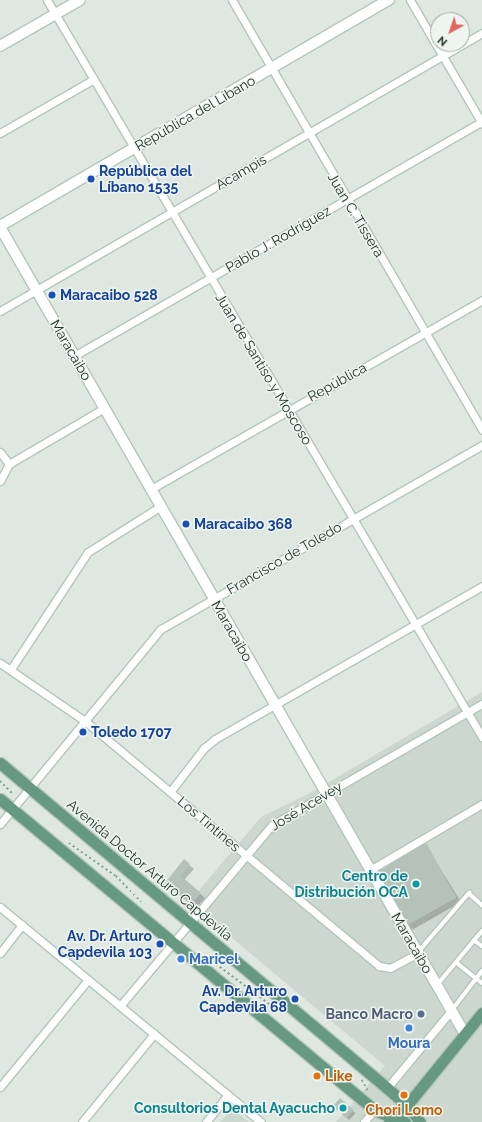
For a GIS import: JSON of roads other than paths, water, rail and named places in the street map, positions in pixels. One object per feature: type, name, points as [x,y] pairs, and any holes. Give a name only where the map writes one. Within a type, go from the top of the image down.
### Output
[{"type":"main road","points":[[0,46],[80,0]]},
{"type":"main road","name":"República del Libano","points":[[0,226],[389,0]]},
{"type":"main road","name":"Maracaibo","points":[[0,226],[436,986],[466,1034]]},
{"type":"main road","name":"Avenida Doctor Arturo Capdevila","points":[[0,763],[189,924],[387,1088],[408,1103],[420,1122]]},
{"type":"main road","points":[[0,799],[16,805],[173,943],[374,1110],[396,1121],[408,1103],[482,1013]]},
{"type":"street","name":"Juan de Santiso y Moscoso","points":[[47,0],[482,737]]},
{"type":"street","name":"Juan C. Tissera","points":[[232,0],[308,134],[482,429]]},
{"type":"street","points":[[410,0],[482,122]]},
{"type":"street","name":"Acampis","points":[[0,311],[482,33]]},
{"type":"street","points":[[0,133],[94,79]]},
{"type":"street","name":"Pablo J. Rodríguez","points":[[74,356],[482,122]]},
{"type":"street","name":"República","points":[[151,489],[288,409],[426,333],[482,300]]},
{"type":"street","points":[[0,480],[8,464],[104,408]]},
{"type":"street","name":"Francisco de Toledo","points":[[0,824],[151,638],[161,629],[352,518],[482,445]]},
{"type":"street","points":[[0,452],[8,464]]},
{"type":"street","points":[[11,669],[88,552],[161,506]]},
{"type":"street","points":[[170,792],[208,743],[482,586]]},
{"type":"street","name":"Los Tintines","points":[[0,663],[11,669],[85,721],[379,966],[390,968],[418,953]]},
{"type":"street","name":"José Acevey","points":[[120,1006],[246,854],[272,825],[482,704]]},
{"type":"street","points":[[370,870],[482,804]]},
{"type":"street","points":[[0,907],[261,1122]]},
{"type":"street","points":[[0,953],[22,925]]},
{"type":"street","points":[[0,1087],[88,980]]},
{"type":"street","points":[[387,1088],[451,1011]]},
{"type":"street","points":[[82,1122],[154,1034]]},
{"type":"street","points":[[206,1122],[228,1095]]},
{"type":"street","points":[[364,1122],[374,1110]]},
{"type":"lane","points":[[418,953],[469,893],[482,905]]},
{"type":"lane","points":[[436,986],[482,931]]},
{"type":"lane","points":[[474,940],[482,946]]},
{"type":"lane","points":[[456,962],[482,983]]},
{"type":"lane","points":[[451,1011],[482,971]]},
{"type":"place","name":"República del Líbano 1535","points":[[91,179]]},
{"type":"place","name":"Maracaibo 528","points":[[52,295]]},
{"type":"place","name":"Maracaibo 368","points":[[186,524]]},
{"type":"place","name":"Toledo 1707","points":[[83,732]]},
{"type":"place","name":"Centro de Distribución OCA","points":[[416,884]]},
{"type":"place","name":"Av. Dr. Arturo Capdevila 103","points":[[160,944]]},
{"type":"place","name":"Maricel","points":[[181,959]]},
{"type":"place","name":"Av. Dr. Arturo Capdevila 68","points":[[295,999]]},
{"type":"place","name":"Banco Macro","points":[[421,1014]]},
{"type":"place","name":"Moura","points":[[409,1028]]},
{"type":"place","name":"Like","points":[[317,1076]]},
{"type":"place","name":"Chori Lomo","points":[[404,1095]]},
{"type":"place","name":"Consultorios Dental Ayacucho","points":[[343,1108]]}]
